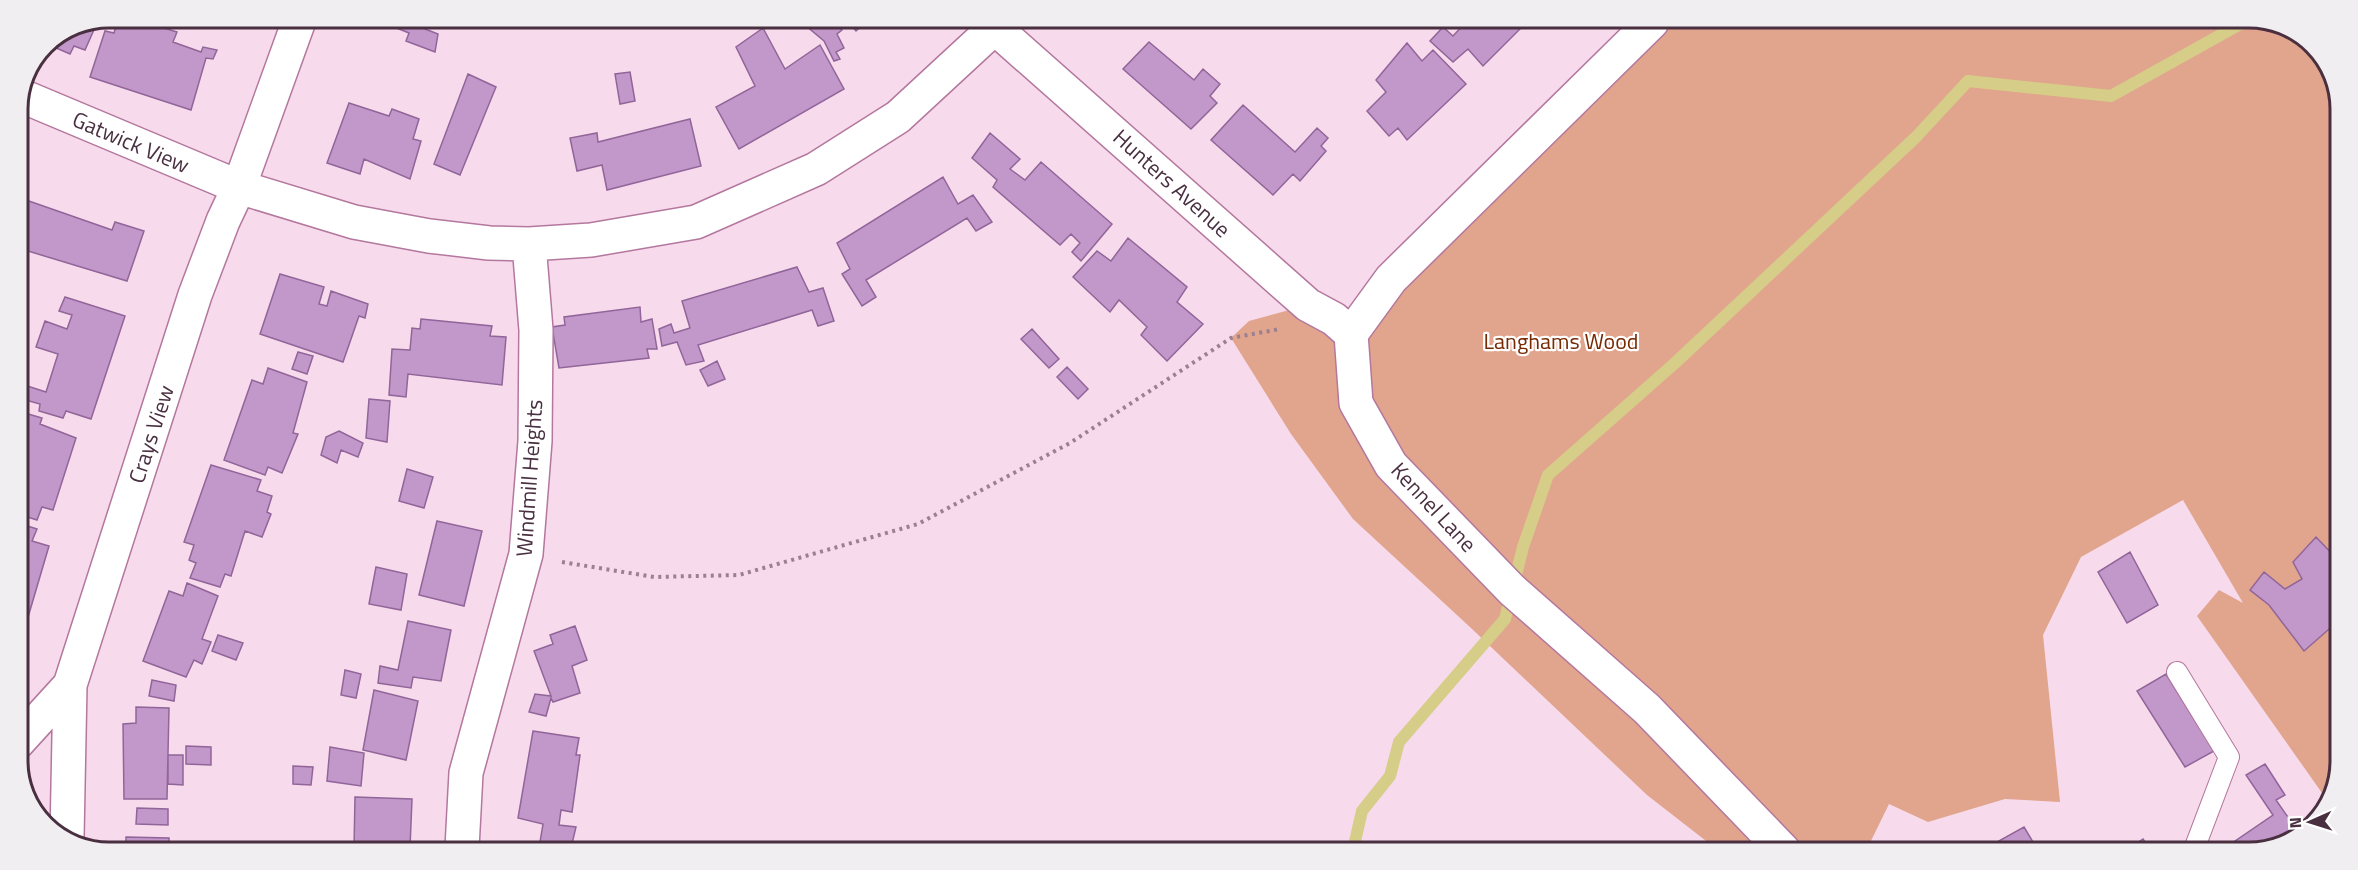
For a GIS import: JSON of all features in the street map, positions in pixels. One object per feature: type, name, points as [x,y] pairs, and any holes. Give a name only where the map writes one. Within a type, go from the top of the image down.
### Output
[{"type":"street","name":"Crays View","points":[[67,829],[70,685],[195,295],[223,220],[240,187],[296,28]]},
{"type":"street","name":"Gatwick View","points":[[29,99],[240,187],[354,222],[429,236],[489,243],[529,244],[591,240],[696,222],[816,169],[898,117],[995,28]]},
{"type":"street","name":"Hunters Avenue","points":[[1003,28],[1308,305],[1343,327]]},
{"type":"street","points":[[1343,327],[1646,28]]},
{"type":"street","name":"Windmill Heights","points":[[462,842],[466,773],[526,554],[535,441],[536,330],[529,244]]},
{"type":"street","name":"Kennel Lane","points":[[1343,327],[1356,404],[1391,465],[1512,590],[1647,709],[1775,842]]},
{"type":"street","name":"Crays View","points":[[29,730],[70,685]]},
{"type":"lane","points":[[2177,672],[2229,757],[2197,842]]},
{"type":"path","points":[[526,554],[575,565],[654,577],[739,575],[918,524],[1070,443],[1231,338],[1343,327]]},
{"type":"green space","name":"Langhams Wood","points":[[1646,28],[2248,28],[2264,30],[2284,37],[2298,45],[2313,60],[2323,79],[2329,104],[2330,760],[2322,793],[2197,616],[2219,590],[2243,603],[2183,500],[2081,557],[2043,635],[2060,802],[2005,799],[1928,822],[1889,804],[1870,842],[1707,842],[1647,795],[1353,519],[1291,434],[1231,338],[1249,321],[1308,305],[1351,333]]},
{"type":"building","points":[[115,28],[164,28],[177,32],[173,42],[201,52],[203,47],[217,50],[213,59],[206,58],[191,110],[90,77],[105,31],[114,33]]},
{"type":"building","points":[[396,28],[423,28],[438,34],[435,52],[406,41],[409,33]]},
{"type":"building","points":[[763,28],[785,69],[820,45],[844,89],[739,149],[716,107],[755,86],[736,47]]},
{"type":"building","points":[[809,28],[839,28],[842,30],[837,34],[844,48],[836,52],[840,59],[834,61],[824,41]]},
{"type":"building","points":[[1442,28],[1453,36],[1460,28],[1521,28],[1483,66],[1468,49],[1453,62],[1430,41]]},
{"type":"building","points":[[94,30],[85,50],[74,46],[70,54],[57,48],[79,35]]},
{"type":"building","points":[[1149,42],[1194,80],[1203,69],[1220,84],[1210,96],[1217,103],[1191,129],[1123,69]]},
{"type":"building","points":[[1407,43],[1422,61],[1433,50],[1466,84],[1407,140],[1398,128],[1389,136],[1367,111],[1386,92],[1376,80]]},
{"type":"building","points":[[630,72],[635,101],[620,104],[615,74]]},
{"type":"building","points":[[468,74],[496,87],[460,175],[434,164]]},
{"type":"building","points":[[349,103],[389,116],[392,109],[419,119],[413,139],[421,141],[410,179],[364,159],[360,174],[327,163]]},
{"type":"building","points":[[1243,105],[1295,152],[1317,128],[1328,138],[1321,146],[1326,151],[1300,181],[1293,174],[1273,195],[1211,140]]},
{"type":"building","points":[[690,119],[701,166],[607,190],[602,165],[577,171],[570,138],[597,133],[598,142]]},
{"type":"building","points":[[990,133],[1020,159],[1010,169],[1025,180],[1041,162],[1112,224],[1081,261],[1072,252],[1080,243],[1071,234],[1060,245],[993,187],[997,180],[972,158]]},
{"type":"building","points":[[943,177],[958,204],[973,195],[992,222],[976,231],[967,218],[866,280],[876,297],[862,306],[842,274],[850,269],[837,243]]},
{"type":"building","points":[[28,201],[112,230],[115,222],[144,231],[127,281],[28,251]]},
{"type":"building","points":[[1128,238],[1187,287],[1177,302],[1203,324],[1167,361],[1141,335],[1147,327],[1119,300],[1110,312],[1073,277],[1097,251],[1111,261]]},
{"type":"building","points":[[797,267],[809,292],[823,288],[834,321],[818,326],[812,310],[698,345],[704,361],[686,365],[677,342],[662,346],[659,329],[671,324],[674,333],[690,328],[682,301]]},
{"type":"building","points":[[280,274],[324,287],[319,304],[327,306],[331,291],[368,304],[365,318],[359,316],[343,362],[260,334]]},
{"type":"building","points":[[65,297],[125,316],[91,419],[66,411],[63,418],[39,411],[40,404],[28,401],[28,386],[46,392],[58,354],[36,347],[45,321],[67,329],[72,315],[59,311]]},
{"type":"building","points":[[640,307],[641,322],[652,319],[657,349],[647,349],[649,358],[559,368],[552,327],[565,325],[564,317]]},
{"type":"building","points":[[421,319],[492,326],[490,336],[506,337],[502,385],[408,374],[406,397],[389,395],[392,349],[410,350],[412,328],[420,329]]},
{"type":"building","points":[[1032,329],[1059,359],[1049,368],[1021,339]]},
{"type":"building","points":[[298,352],[313,356],[307,374],[292,369]]},
{"type":"building","points":[[717,361],[725,379],[708,386],[700,370]]},
{"type":"building","points":[[1067,367],[1088,389],[1078,399],[1057,377]]},
{"type":"building","points":[[268,368],[307,382],[293,433],[298,434],[282,473],[268,467],[265,475],[224,460],[252,380],[263,384]]},
{"type":"building","points":[[369,399],[390,401],[387,442],[366,438]]},
{"type":"building","points":[[28,414],[42,418],[40,424],[76,438],[53,510],[42,507],[37,520],[29,517]]},
{"type":"building","points":[[339,431],[363,443],[358,457],[341,450],[337,463],[321,455],[326,437]]},
{"type":"building","points":[[211,465],[261,480],[257,491],[272,496],[267,512],[271,514],[262,537],[245,531],[231,576],[225,574],[220,587],[190,578],[196,563],[189,560],[194,545],[184,542]]},
{"type":"building","points":[[407,469],[433,477],[424,508],[399,501]]},
{"type":"building","points":[[437,521],[482,531],[464,606],[419,595]]},
{"type":"building","points":[[29,526],[37,529],[32,541],[49,546],[29,615]]},
{"type":"building","points":[[2316,537],[2330,551],[2330,628],[2304,651],[2269,605],[2250,590],[2264,572],[2285,589],[2302,579],[2293,562]]},
{"type":"building","points":[[2130,552],[2158,605],[2127,623],[2098,572]]},
{"type":"building","points":[[376,567],[407,574],[401,610],[369,604]]},
{"type":"building","points":[[187,583],[218,596],[202,639],[211,642],[202,664],[194,660],[186,677],[143,661],[169,591],[183,596]]},
{"type":"building","points":[[408,621],[451,630],[441,681],[413,677],[411,688],[378,683],[380,666],[398,670]]},
{"type":"building","points":[[575,626],[587,660],[572,666],[580,693],[553,702],[551,698],[546,716],[529,712],[535,694],[551,696],[534,651],[553,644],[550,635]]},
{"type":"building","points":[[218,635],[243,643],[236,660],[212,651]]},
{"type":"building","points":[[345,670],[361,674],[356,698],[341,695]]},
{"type":"building","points":[[2166,674],[2214,751],[2185,767],[2137,691]]},
{"type":"building","points":[[152,680],[176,685],[174,701],[149,696]]},
{"type":"building","points":[[374,690],[418,701],[406,760],[363,750]]},
{"type":"building","points":[[136,707],[169,708],[167,799],[124,799],[123,724],[136,723]]},
{"type":"building","points":[[533,731],[579,738],[576,755],[580,755],[572,812],[561,810],[559,825],[576,827],[572,842],[540,842],[543,824],[518,818]]},
{"type":"building","points":[[186,746],[211,747],[211,765],[186,764]]},
{"type":"building","points":[[330,747],[364,753],[361,786],[327,781]]},
{"type":"building","points":[[168,755],[183,755],[183,785],[168,784]]},
{"type":"building","points":[[2265,764],[2285,795],[2276,800],[2295,827],[2259,841],[2234,842],[2273,815],[2246,775]]},
{"type":"building","points":[[293,766],[313,767],[311,785],[293,784]]},
{"type":"building","points":[[355,797],[412,799],[410,842],[354,842]]},
{"type":"building","points":[[137,808],[168,809],[168,825],[136,824]]},
{"type":"building","points":[[2024,827],[2033,842],[1997,842]]},
{"type":"building","points":[[126,837],[169,838],[169,842],[126,842]]},
{"type":"waterway","points":[[1355,842],[1362,811],[1390,776],[1399,742],[1505,619],[1523,547],[1548,475],[1675,363],[1916,137],[1968,81],[2111,96],[2233,28]]}]
